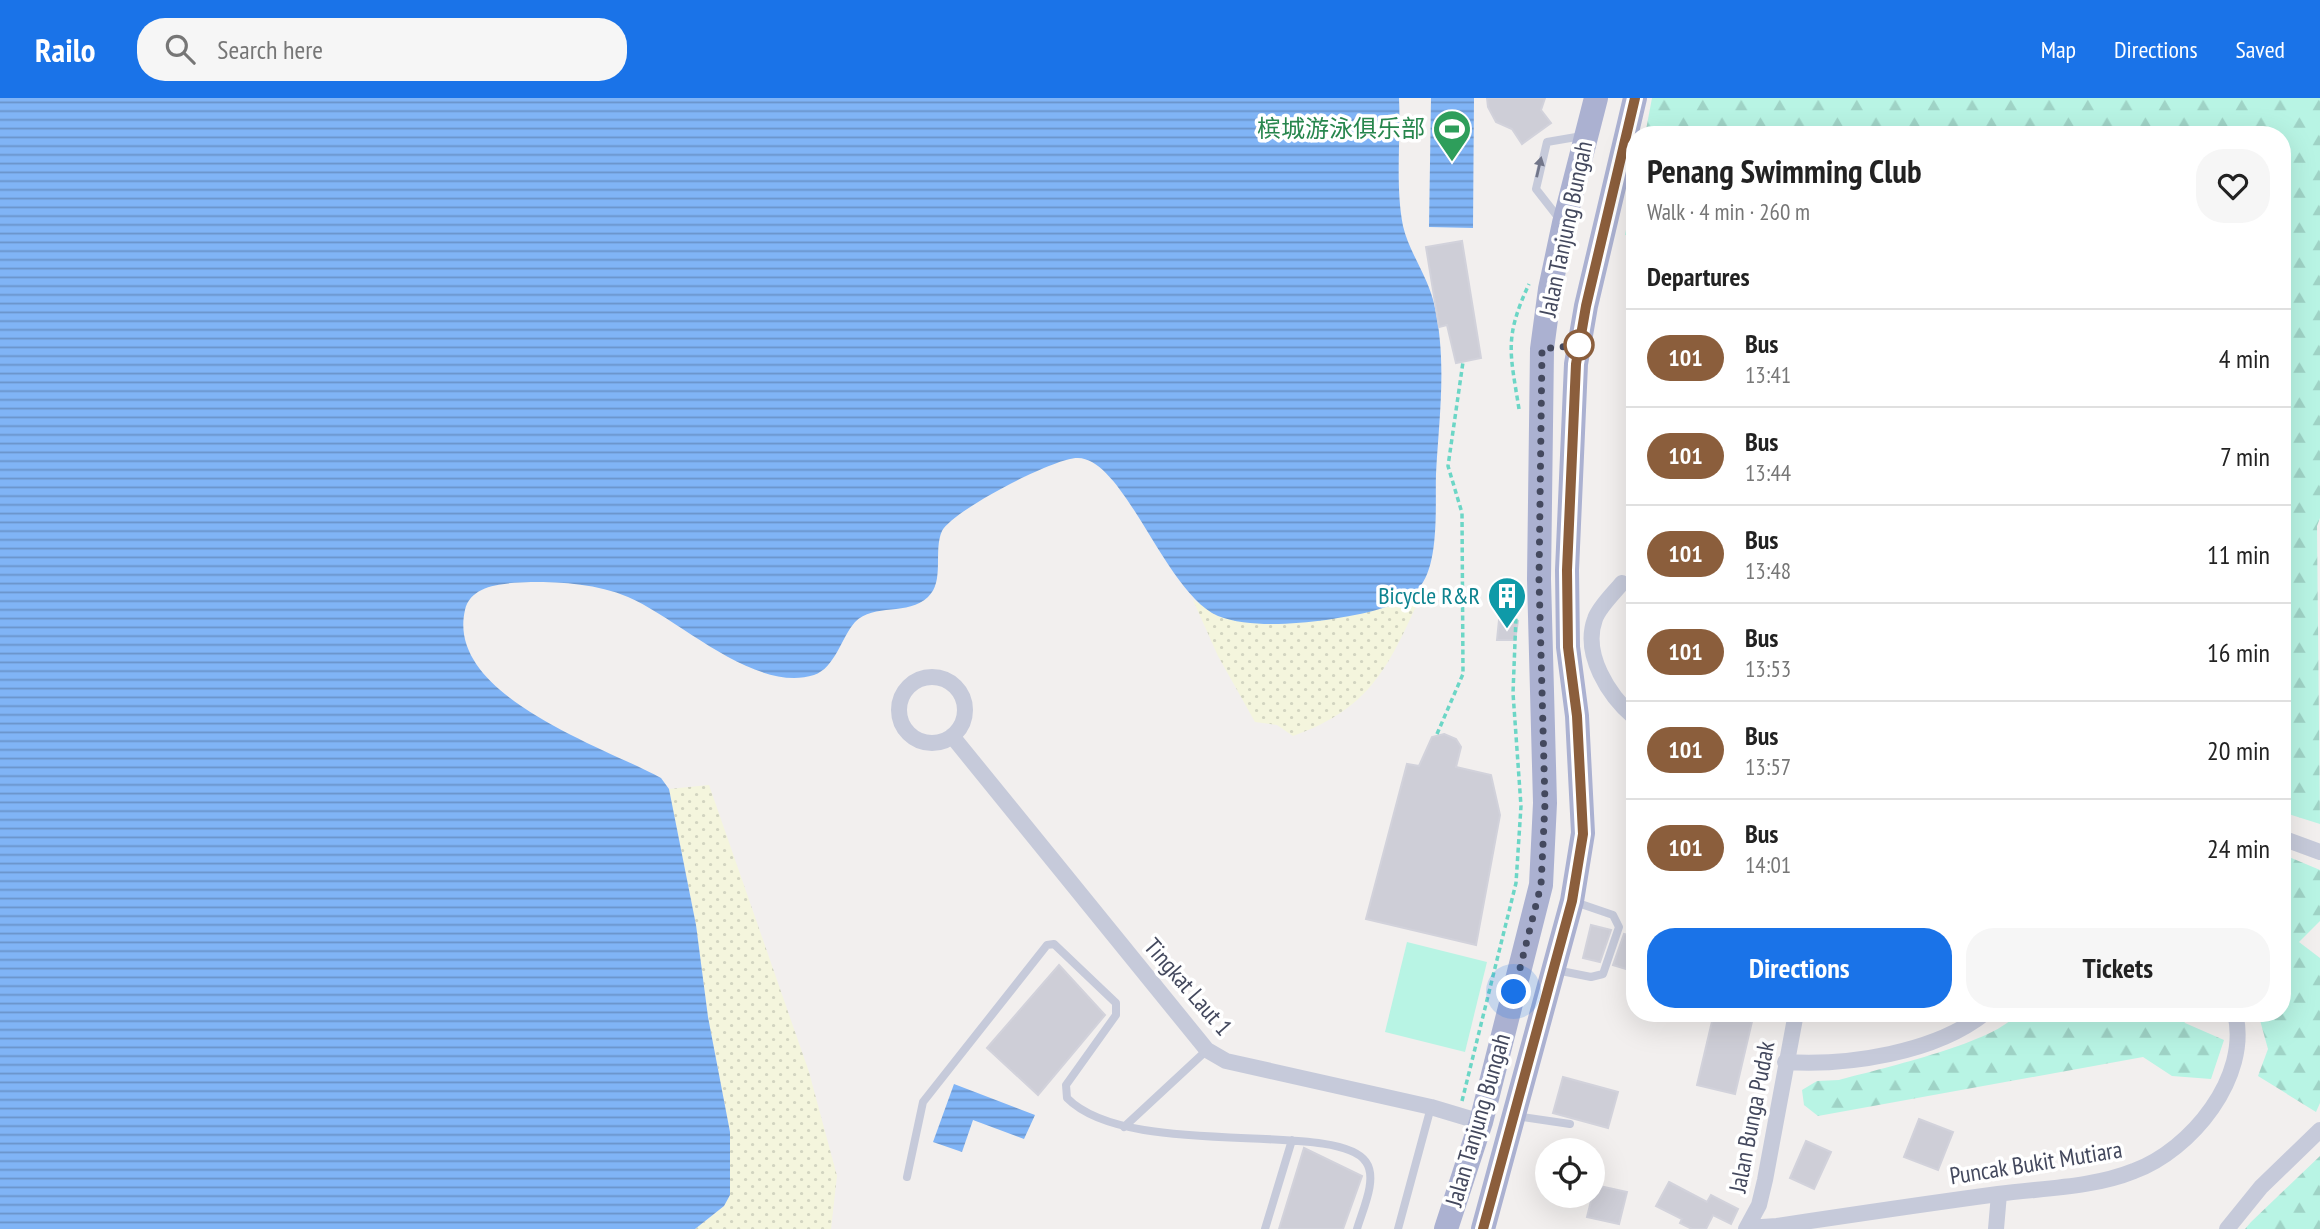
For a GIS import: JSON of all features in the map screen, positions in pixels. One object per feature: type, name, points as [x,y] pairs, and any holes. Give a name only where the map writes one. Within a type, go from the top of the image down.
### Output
[{"type":"main road","name":"Jalan Tanjung Bungah","points":[[1446,1229],[1470,1118],[1541,885],[1545,803],[1539,579],[1542,349],[1549,289],[1596,98]]},
{"type":"main road","name":"Jalan Tanjung Bungah","points":[[1628,126],[1635,98]]},
{"type":"main road","name":"Jalan Tanjung Bungah","points":[[1483,1229],[1572,901],[1583,834],[1579,739],[1568,647],[1567,570],[1576,364],[1586,306],[1626,136]]},
{"type":"street","points":[[1622,583],[1595,618],[1594,647],[1605,685],[1626,708]]},
{"type":"street","points":[[938,676],[957,687],[962,696],[964,718],[952,736],[932,743],[921,741],[904,727],[898,706],[901,695],[916,680],[938,676]]},
{"type":"street","name":"Tingkat Laut 1","points":[[952,736],[1207,1050],[1226,1061],[1470,1118]]},
{"type":"street","points":[[2291,841],[2320,852]]},
{"type":"street","name":"Jalan Bunga Pudak","points":[[1746,1228],[1759,1205],[1765,1180],[1794,1022]]},
{"type":"street","points":[[1786,1062],[1833,1063],[1879,1056],[1969,1026],[1974,1022]]},
{"type":"street","name":"Puncak Bukit Mutiara","points":[[1746,1228],[1840,1223],[1999,1194],[2096,1181],[2133,1172],[2155,1162],[2183,1142],[2222,1091],[2235,1061],[2237,1022]]},
{"type":"street","points":[[2227,1229],[2261,1187],[2320,1130]]},
{"type":"street","points":[[1996,1229],[1999,1194]]},
{"type":"lane","points":[[1564,223],[1536,189],[1544,146],[1551,139],[1586,136]]},
{"type":"lane","points":[[1554,969],[1591,977],[1603,974],[1619,927],[1613,915],[1572,901]]},
{"type":"lane","points":[[907,1177],[923,1102],[1047,945],[1057,944],[1116,1003],[1117,1009],[1116,1015],[1066,1086],[1067,1098],[1094,1116],[1124,1127],[1163,1135],[1292,1140],[1356,1151],[1367,1163],[1371,1180],[1357,1229]]},
{"type":"lane","points":[[1124,1127],[1207,1050]]},
{"type":"lane","points":[[1398,1229],[1431,1107]]},
{"type":"lane","points":[[1513,1116],[1570,1124]]},
{"type":"lane","points":[[1265,1229],[1292,1140]]},
{"type":"path","points":[[1521,419],[1510,345],[1514,316],[1534,272]]},
{"type":"path","points":[[1437,734],[1463,674],[1462,513],[1448,466],[1463,362]]},
{"type":"path","points":[[1470,1118],[1516,883],[1521,806],[1513,692],[1517,583]]},
{"type":"green space","points":[[1652,98],[2320,98],[2320,518],[2317,526],[2320,824],[2291,815],[2291,126],[1647,126]]},
{"type":"green space","points":[[2291,858],[2320,870],[2320,921],[2299,942],[2320,958],[2320,1103],[2316,1112],[2258,1076],[2268,1049],[2260,1022],[2291,1022]]},
{"type":"green space","points":[[1407,942],[1487,962],[1465,1052],[1385,1032]]},
{"type":"green space","points":[[2184,1022],[2224,1040],[2211,1079],[2172,1076],[2143,1057],[1818,1116],[1804,1105],[1802,1090],[1817,1081],[1839,1080],[1935,1054],[2006,1024]]},
{"type":"green space","points":[[2320,1156],[2320,1229],[2245,1229],[2251,1222]]},
{"type":"sand","points":[[1417,591],[1423,591],[1400,640],[1376,680],[1342,712],[1293,736],[1277,725],[1255,722],[1218,656],[1193,600],[1224,618],[1267,623],[1308,622],[1379,609]]},
{"type":"sand","points":[[709,785],[809,1072],[837,1176],[831,1229],[695,1229],[724,1206],[730,1195],[730,1132],[708,1017],[696,925],[669,789]]},
{"type":"water","points":[[0,98],[1399,98],[1399,178],[1403,226],[1432,297],[1441,350],[1435,534],[1430,566],[1418,589],[1388,607],[1326,620],[1286,624],[1230,620],[1218,616],[1199,603],[1180,582],[1112,480],[1095,464],[1078,458],[1027,475],[983,499],[950,522],[942,531],[938,548],[938,574],[928,597],[911,606],[863,616],[855,622],[827,666],[814,675],[791,678],[767,674],[742,664],[648,607],[604,589],[568,583],[531,582],[502,584],[482,590],[469,601],[465,610],[465,641],[479,668],[503,693],[534,715],[661,778],[669,789],[696,925],[708,1017],[730,1132],[730,1195],[724,1206],[695,1229],[0,1229]]},
{"type":"water","name":"槟城游泳俱乐部","points":[[1431,98],[1474,98],[1473,228],[1429,227]]},
{"type":"water","points":[[954,1084],[1035,1115],[1024,1139],[973,1120],[962,1152],[933,1142]]},
{"type":"building","points":[[1487,98],[1545,98],[1541,110],[1551,123],[1522,144],[1512,129],[1496,122],[1488,107]]},
{"type":"building","points":[[1462,241],[1481,358],[1456,363],[1447,325],[1439,327],[1426,247]]},
{"type":"building","name":"Bicycle R&R","points":[[1499,620],[1518,621],[1515,640],[1497,640]]},
{"type":"building","points":[[1444,734],[1456,739],[1461,747],[1456,767],[1491,775],[1500,815],[1476,945],[1366,919],[1407,764],[1419,766],[1432,737]]},
{"type":"building","points":[[1591,925],[1611,930],[1600,962],[1583,958]]},
{"type":"building","points":[[1624,934],[1626,934],[1626,969],[1613,965]]},
{"type":"building","points":[[1059,965],[1105,1015],[1038,1095],[987,1048]]},
{"type":"building","points":[[1712,1022],[1752,1022],[1735,1094],[1697,1085]]},
{"type":"building","points":[[1563,1077],[1618,1092],[1608,1128],[1553,1113]]},
{"type":"building","points":[[1919,1119],[1953,1132],[1938,1170],[1904,1157]]},
{"type":"building","points":[[1806,1141],[1831,1152],[1814,1189],[1790,1178]]},
{"type":"building","points":[[1304,1148],[1362,1176],[1343,1229],[1279,1229]]},
{"type":"building","points":[[1669,1182],[1707,1202],[1711,1195],[1738,1209],[1731,1224],[1713,1215],[1706,1229],[1692,1229],[1680,1223],[1682,1219],[1656,1206]]},
{"type":"building","points":[[1605,1187],[1627,1192],[1619,1224],[1587,1217],[1589,1208],[1605,1208]]},
{"type":"bus line","name":"101","points":[[1628,126],[1635,98]]},
{"type":"bus line","name":"101","points":[[1483,1229],[1572,901],[1583,834],[1582,775],[1568,647],[1567,570],[1576,364],[1586,306],[1626,136]]},
{"type":"place","name":"槟城游泳俱乐部","points":[[1452,163]]},
{"type":"place","name":"Bicycle R&R","points":[[1507,630]]},
{"type":"route","points":[[1514,992],[1541,885],[1545,803],[1539,579],[1542,349],[1579,345]]}]
